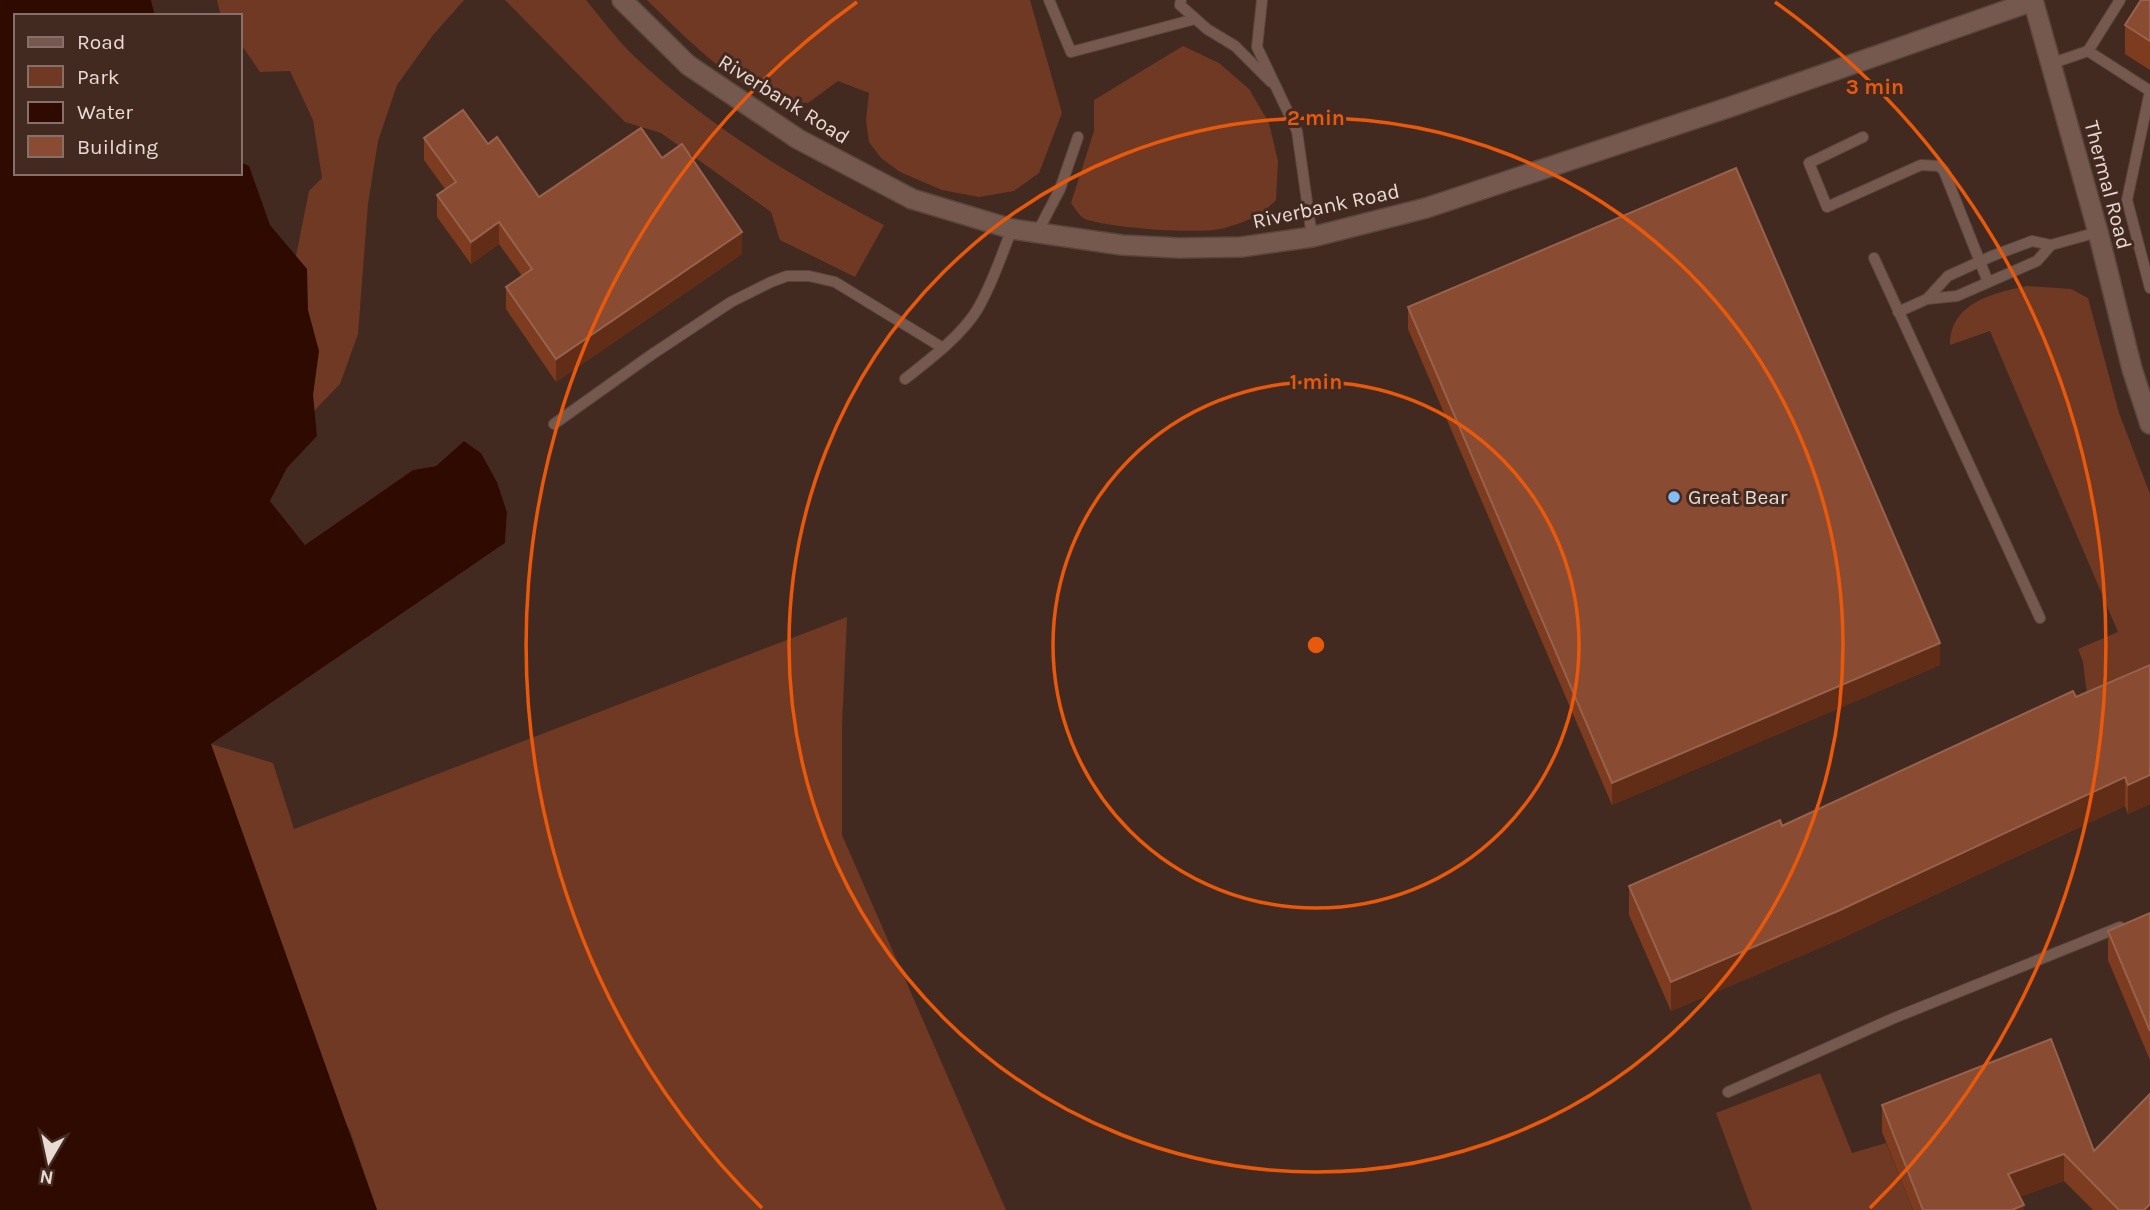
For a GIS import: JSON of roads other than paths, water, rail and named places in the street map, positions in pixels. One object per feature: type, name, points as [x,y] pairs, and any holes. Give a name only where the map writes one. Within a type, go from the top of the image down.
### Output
[{"type":"street","name":"Riverbank Road","points":[[622,0],[688,65],[798,139],[912,199],[1012,229],[1122,245],[1179,248],[1241,247],[1312,237],[1426,208],[1730,107],[2033,1]]},
{"type":"street","name":"Thermal Road","points":[[2033,1],[2098,232],[2132,369],[2150,424]]},
{"type":"lane","points":[[1049,0],[1071,52],[1195,19]]},
{"type":"lane","points":[[1181,0],[1180,5],[1195,19],[1235,47],[1277,87]]},
{"type":"lane","points":[[1262,0],[1257,47],[1297,131],[1312,237]]},
{"type":"lane","points":[[2050,64],[2088,51],[2120,0]]},
{"type":"lane","points":[[2088,51],[2150,91],[2127,200],[2150,288]]},
{"type":"lane","points":[[1037,233],[1060,189],[1077,137]]},
{"type":"lane","points":[[1863,137],[1809,163],[1827,207],[1921,165],[1939,166],[1944,171],[1988,282]]},
{"type":"lane","points":[[905,379],[943,348],[976,312],[1012,229]]},
{"type":"lane","points":[[1927,299],[1948,276],[2032,241],[2051,245],[2098,232]]},
{"type":"lane","points":[[1898,312],[1927,299],[1957,296],[2037,261],[2051,245]]},
{"type":"lane","points":[[1874,258],[2040,618]]},
{"type":"lane","points":[[554,424],[712,314],[762,286],[787,276],[809,276],[835,282],[943,348]]},
{"type":"lane","points":[[1728,1091],[1894,1018],[2130,923]]},
{"type":"water","points":[[0,0],[151,0],[154,14],[14,14],[14,175],[242,175],[242,163],[249,166],[270,225],[307,269],[308,310],[319,351],[313,395],[317,436],[287,468],[270,501],[305,545],[413,470],[436,466],[464,441],[481,453],[497,482],[507,512],[505,543],[211,744],[377,1210],[0,1210]]},
{"type":"place","name":"Great Bear","points":[[1674,497]]}]
